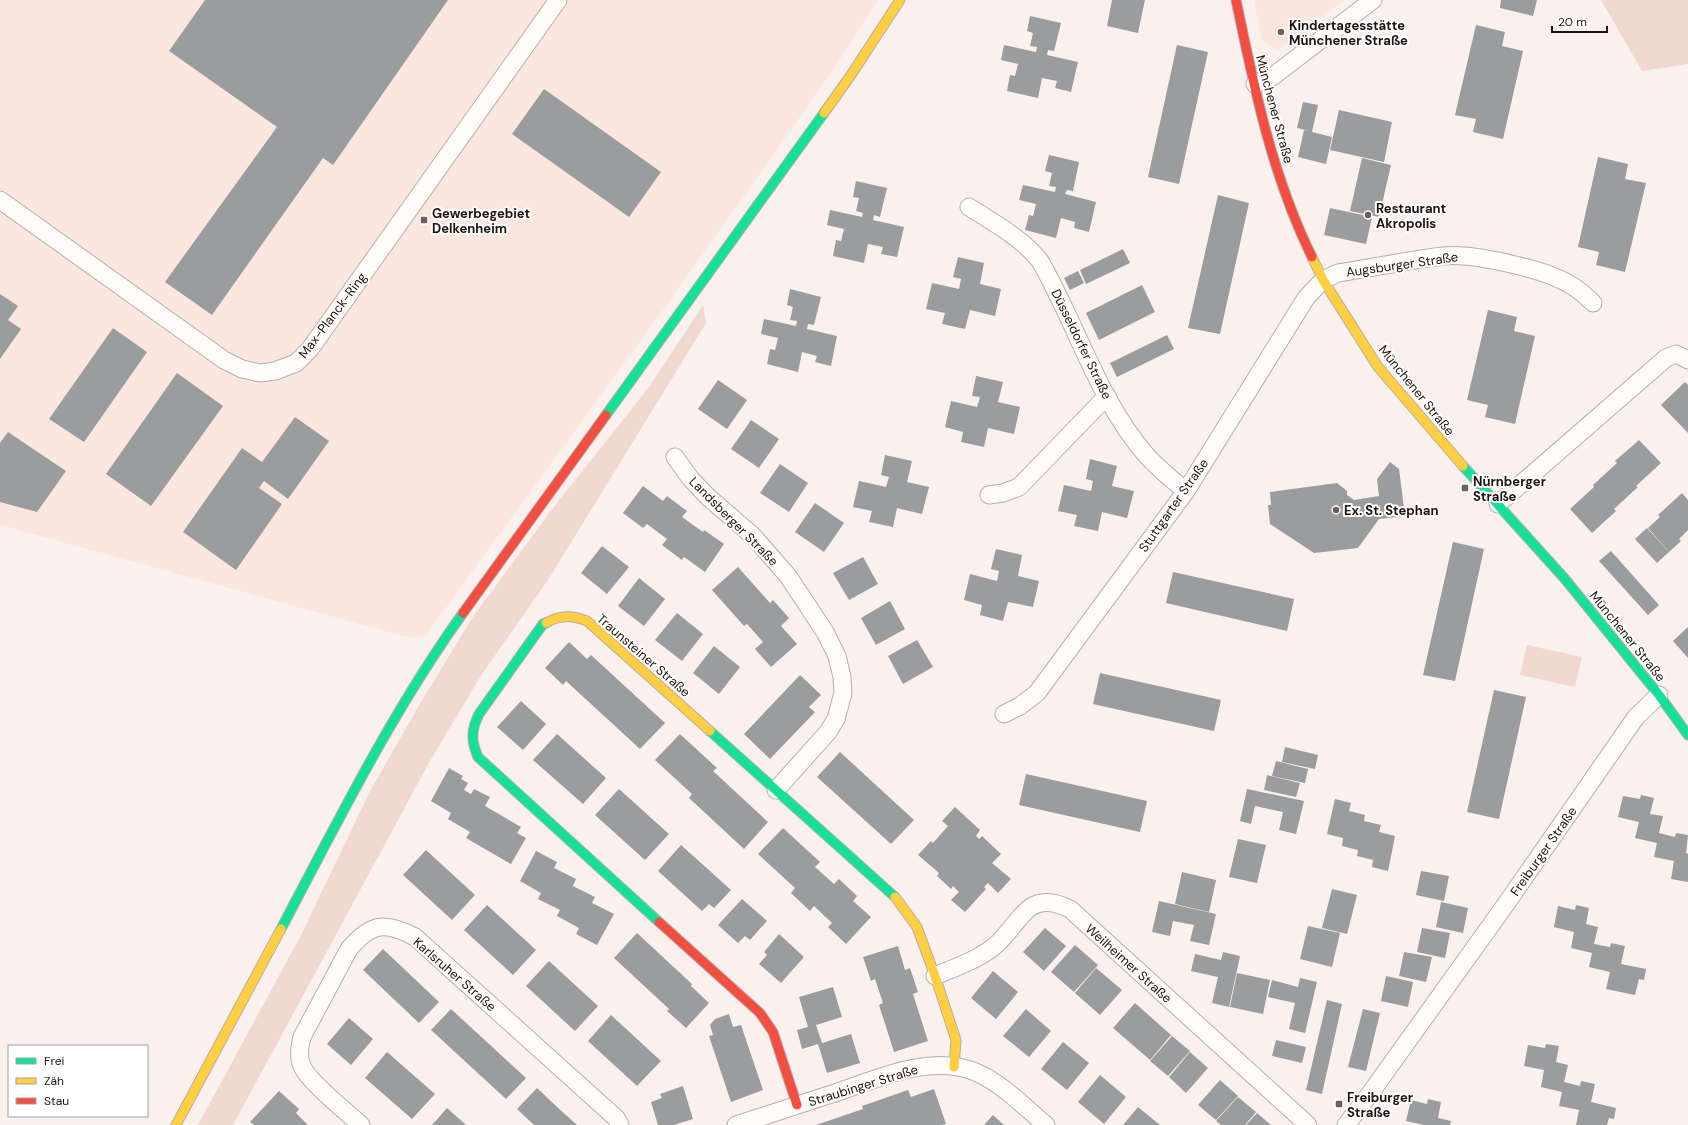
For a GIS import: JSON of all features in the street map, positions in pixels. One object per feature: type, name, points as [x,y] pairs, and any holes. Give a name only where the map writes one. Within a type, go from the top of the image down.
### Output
[{"type":"street","name":"Max-Planck-Ring","points":[[0,200],[224,360],[242,369],[260,373],[275,371],[296,362],[310,349],[558,0]]},
{"type":"street","points":[[176,1125],[232,1024],[351,795],[412,687],[850,75],[900,0]]},
{"type":"street","name":"Münchener Straße","points":[[1236,0],[1255,84],[1282,184],[1322,280],[1378,367],[1434,434],[1565,579],[1659,695],[1688,735]]},
{"type":"street","points":[[1255,84],[1272,77],[1373,0]]},
{"type":"street","name":"Düsseldorfer Straße","points":[[969,207],[1020,241],[1040,261],[1107,396],[1130,433],[1147,456],[1165,474],[1186,491]]},
{"type":"street","name":"Augsburger Straße","points":[[1322,280],[1338,273],[1443,256],[1478,257],[1541,272],[1570,284],[1593,303]]},
{"type":"street","name":"Stuttgarter Straße","points":[[1004,714],[1020,706],[1037,693],[1186,491],[1306,298],[1322,280]]},
{"type":"street","points":[[1498,504],[1666,358],[1676,354],[1688,360]]},
{"type":"street","points":[[989,495],[1003,493],[1019,487],[1107,396]]},
{"type":"street","name":"Landsberger Straße","points":[[675,457],[690,478],[708,497],[753,536],[788,576],[825,632],[837,656],[842,677],[843,693],[836,719],[828,732],[776,790]]},
{"type":"street","name":"Traunsteiner Straße","points":[[797,1105],[773,1032],[760,1013],[478,757],[472,745],[472,736],[473,726],[479,714],[543,624],[553,618],[562,616],[576,616],[587,621],[897,898],[917,926],[935,976],[956,1040],[954,1067]]},
{"type":"street","name":"Freiburger Straße","points":[[1346,1125],[1373,1090],[1506,904],[1636,717],[1659,695]]},
{"type":"street","name":"Weilheimer Straße","points":[[935,976],[979,957],[998,944],[1031,907],[1042,903],[1057,903],[1070,909],[1308,1125]]},
{"type":"street","name":"Karlsruher Straße","points":[[361,1125],[308,1076],[301,1065],[299,1051],[302,1037],[349,949],[360,936],[371,929],[385,927],[400,929],[415,937],[616,1118],[620,1125]]},
{"type":"street","name":"Straubinger Straße","points":[[736,1125],[900,1071],[928,1066],[954,1067],[973,1071],[998,1084],[1046,1125]]},
{"type":"shaded area","points":[[0,0],[878,0],[834,69],[671,299],[426,635],[410,638],[0,525]]},
{"type":"shaded area","name":"Kindertagesstätte Münchener Straße","points":[[1254,0],[1345,0],[1278,50],[1262,41]]},
{"type":"shaded area","points":[[1601,0],[1688,0],[1688,64],[1642,71]]},
{"type":"shaded area","points":[[703,305],[706,323],[548,580],[482,674],[430,761],[233,1125],[198,1125],[301,935],[370,791],[418,707],[474,615],[553,508],[649,387]]},
{"type":"shaded area","points":[[1527,645],[1582,657],[1575,687],[1520,675]]},
{"type":"building","points":[[205,0],[448,0],[333,165],[323,158],[212,315],[165,282],[277,127],[169,51]]},
{"type":"building","points":[[1112,0],[1145,0],[1138,33],[1107,26]]},
{"type":"building","points":[[1501,0],[1537,0],[1533,16],[1500,8]]},
{"type":"building","points":[[1030,16],[1061,23],[1054,51],[1048,50],[1047,55],[1078,62],[1071,92],[1055,88],[1057,81],[1042,78],[1038,98],[1007,91],[1010,75],[1015,76],[1018,64],[1001,60],[1004,45],[1036,52],[1037,47],[1030,46],[1033,33],[1027,31]]},
{"type":"building","points":[[1476,25],[1505,32],[1502,46],[1523,51],[1503,139],[1473,132],[1476,119],[1455,115]]},
{"type":"building","points":[[1177,45],[1208,52],[1179,184],[1148,177]]},
{"type":"building","points":[[544,89],[661,172],[629,217],[512,134]]},
{"type":"building","points":[[1303,102],[1318,105],[1312,132],[1332,137],[1326,164],[1298,157],[1304,130],[1310,131],[1297,128]]},
{"type":"building","points":[[1339,110],[1392,122],[1384,162],[1330,150]]},
{"type":"building","points":[[1049,155],[1079,162],[1073,191],[1067,190],[1065,194],[1096,202],[1089,232],[1074,228],[1075,222],[1061,218],[1056,238],[1025,230],[1029,215],[1033,216],[1036,204],[1019,200],[1023,185],[1055,192],[1056,187],[1049,186],[1052,173],[1045,171]]},
{"type":"building","points":[[1598,157],[1628,164],[1625,179],[1646,183],[1625,272],[1596,265],[1599,252],[1578,247]]},
{"type":"building","points":[[1362,158],[1391,165],[1379,217],[1350,211]]},
{"type":"building","points":[[856,181],[887,188],[880,217],[874,215],[873,220],[904,227],[897,257],[881,254],[883,247],[868,244],[864,263],[833,256],[836,240],[841,241],[844,229],[827,225],[830,210],[862,217],[863,213],[856,211],[859,198],[853,197]]},
{"type":"building","points":[[1218,195],[1249,203],[1220,334],[1188,328]]},
{"type":"building","points":[[1330,208],[1372,217],[1366,244],[1324,235]]},
{"type":"building","points":[[1123,249],[1130,263],[1086,284],[1080,270]]},
{"type":"building","points":[[958,257],[984,263],[980,284],[1001,289],[995,316],[970,310],[965,329],[942,324],[945,313],[926,309],[932,283],[959,289],[961,279],[953,277]]},
{"type":"building","points":[[1078,271],[1084,283],[1070,290],[1064,278]]},
{"type":"building","points":[[1142,285],[1155,312],[1099,340],[1086,313]]},
{"type":"building","points":[[790,289],[821,297],[814,325],[808,324],[807,329],[837,336],[831,366],[815,362],[817,356],[802,352],[798,372],[767,364],[770,349],[775,350],[778,338],[761,334],[764,319],[796,326],[797,321],[790,320],[793,307],[787,305]]},
{"type":"building","points":[[0,294],[18,306],[8,320],[21,329],[0,359]]},
{"type":"building","points":[[1488,310],[1517,317],[1514,331],[1535,336],[1515,424],[1485,417],[1488,405],[1467,400]]},
{"type":"building","points":[[113,328],[147,352],[84,442],[49,419]]},
{"type":"building","points":[[1167,335],[1174,349],[1117,377],[1110,363]]},
{"type":"building","points":[[177,373],[223,406],[151,506],[106,474]]},
{"type":"building","points":[[976,376],[1003,382],[998,402],[1020,407],[1014,434],[988,428],[984,447],[961,442],[963,432],[945,427],[951,401],[977,407],[980,397],[972,396]]},
{"type":"building","points":[[718,380],[747,400],[727,429],[698,409]]},
{"type":"building","points":[[1685,382],[1688,385],[1688,433],[1661,405]]},
{"type":"building","points":[[295,417],[329,441],[288,499],[264,481],[259,488],[282,504],[236,570],[183,532],[242,448],[262,462]]},
{"type":"building","points":[[751,420],[779,439],[759,468],[731,449]]},
{"type":"building","points":[[8,432],[66,471],[37,512],[0,502],[0,443]]},
{"type":"building","points":[[1639,440],[1661,463],[1636,486],[1638,487],[1614,509],[1616,511],[1592,533],[1570,509],[1617,463],[1615,461]]},
{"type":"building","points":[[885,455],[912,461],[907,482],[929,487],[922,514],[897,508],[893,527],[869,522],[872,511],[853,507],[859,481],[886,487],[889,477],[881,475]]},
{"type":"building","points":[[1090,459],[1117,466],[1112,486],[1134,491],[1127,518],[1102,512],[1098,531],[1074,526],[1077,515],[1058,511],[1064,485],[1091,491],[1093,481],[1086,479]]},
{"type":"building","name":"Ex. St. Stephan","points":[[1390,462],[1399,469],[1405,516],[1379,519],[1358,548],[1314,553],[1270,524],[1268,505],[1271,505],[1270,492],[1337,483],[1347,491],[1347,495],[1354,500],[1379,496],[1377,479]]},
{"type":"building","points":[[780,464],[808,483],[789,512],[760,493]]},
{"type":"building","points":[[643,486],[663,501],[667,496],[687,511],[682,517],[703,532],[704,530],[724,544],[705,572],[684,557],[682,560],[662,545],[667,539],[647,524],[643,528],[623,513]]},
{"type":"building","points":[[1682,493],[1688,500],[1688,530],[1679,539],[1681,541],[1669,552],[1648,528],[1660,517],[1658,515]]},
{"type":"building","points":[[815,503],[844,523],[824,552],[795,532]]},
{"type":"building","points":[[1647,528],[1669,552],[1657,563],[1635,539]]},
{"type":"building","points":[[1453,542],[1484,549],[1455,681],[1423,675]]},
{"type":"building","points":[[602,546],[629,567],[607,594],[581,573]]},
{"type":"building","points":[[996,549],[1022,555],[1018,576],[1039,581],[1033,607],[1008,602],[1003,621],[980,615],[982,605],[964,600],[970,574],[997,581],[999,571],[991,569]]},
{"type":"building","points":[[1611,551],[1659,605],[1648,615],[1599,561]]},
{"type":"building","points":[[863,557],[878,584],[849,600],[833,573]]},
{"type":"building","points":[[738,567],[770,603],[773,600],[789,618],[781,626],[797,644],[771,667],[755,649],[763,642],[747,624],[744,626],[712,590]]},
{"type":"building","points":[[1173,572],[1294,599],[1287,631],[1166,603]]},
{"type":"building","points":[[639,578],[665,599],[644,626],[618,606]]},
{"type":"building","points":[[890,601],[905,629],[876,645],[861,618]]},
{"type":"building","points":[[677,613],[703,634],[682,661],[655,640]]},
{"type":"building","points":[[1688,627],[1688,658],[1673,641]]},
{"type":"building","points":[[917,640],[933,667],[903,684],[888,656]]},
{"type":"building","points":[[569,642],[587,659],[591,655],[665,723],[640,749],[566,681],[563,685],[545,668]]},
{"type":"building","points":[[714,646],[740,667],[719,694],[693,673]]},
{"type":"building","points":[[1100,673],[1221,700],[1214,731],[1093,704]]},
{"type":"building","points":[[800,675],[821,695],[809,707],[815,712],[770,759],[744,734]]},
{"type":"building","points":[[1494,690],[1526,697],[1499,819],[1467,812]]},
{"type":"building","points":[[521,701],[546,724],[523,750],[497,727]]},
{"type":"building","points":[[557,734],[606,778],[583,804],[533,760]]},
{"type":"building","points":[[680,734],[717,768],[713,771],[768,822],[744,849],[689,798],[692,794],[655,760]]},
{"type":"building","points":[[1285,747],[1318,755],[1315,769],[1282,762]]},
{"type":"building","points":[[840,752],[914,820],[891,844],[817,777]]},
{"type":"building","points":[[1276,761],[1308,769],[1305,783],[1272,776]]},
{"type":"building","points":[[449,768],[463,776],[461,779],[468,783],[464,790],[471,794],[474,789],[490,797],[485,806],[521,827],[517,833],[526,838],[511,864],[466,838],[470,832],[448,819],[451,813],[431,801]]},
{"type":"building","points":[[1026,774],[1147,801],[1140,832],[1019,805]]},
{"type":"building","points":[[1267,775],[1300,783],[1296,797],[1264,790]]},
{"type":"building","points":[[619,789],[669,834],[645,860],[595,815]]},
{"type":"building","points":[[1247,789],[1304,801],[1296,834],[1279,830],[1283,812],[1255,806],[1251,824],[1240,821]]},
{"type":"building","points":[[1641,795],[1654,798],[1650,814],[1663,816],[1659,833],[1675,837],[1676,833],[1688,835],[1686,853],[1688,854],[1688,882],[1671,879],[1674,861],[1654,857],[1657,843],[1635,838],[1639,822],[1618,817],[1623,796],[1640,799]]},
{"type":"building","points":[[1335,799],[1351,803],[1349,811],[1365,815],[1364,821],[1381,825],[1379,832],[1395,836],[1388,871],[1372,867],[1373,860],[1357,856],[1358,850],[1342,846],[1343,838],[1327,834]]},
{"type":"building","points":[[955,807],[980,830],[976,836],[979,839],[982,836],[1001,854],[992,863],[1011,879],[998,893],[988,883],[984,887],[986,889],[965,912],[951,900],[959,892],[953,886],[951,889],[937,876],[939,873],[918,855],[931,841],[933,843],[948,826],[942,821]]},
{"type":"building","points":[[783,828],[820,862],[815,867],[834,884],[839,879],[857,896],[853,901],[871,917],[846,944],[828,927],[832,923],[814,906],[810,911],[791,893],[795,888],[758,854]]},
{"type":"building","points":[[1238,839],[1266,845],[1257,883],[1229,877]]},
{"type":"building","points":[[681,845],[731,890],[714,908],[709,904],[702,911],[658,871]]},
{"type":"building","points":[[426,850],[475,895],[452,920],[403,875]]},
{"type":"building","points":[[536,851],[557,862],[554,868],[576,879],[573,886],[595,897],[592,903],[614,914],[597,945],[576,934],[579,928],[557,916],[560,910],[538,899],[541,893],[520,881]]},
{"type":"building","points":[[1421,871],[1449,876],[1444,901],[1416,895]]},
{"type":"building","points":[[1182,872],[1216,880],[1209,912],[1175,904]]},
{"type":"building","points":[[1332,889],[1357,895],[1347,934],[1322,928]]},
{"type":"building","points":[[742,899],[767,921],[750,940],[745,936],[738,943],[718,925]]},
{"type":"building","points":[[1159,901],[1216,914],[1209,945],[1190,941],[1194,925],[1173,921],[1170,936],[1152,932]]},
{"type":"building","points":[[1441,902],[1468,908],[1463,933],[1436,927]]},
{"type":"building","points":[[487,905],[536,950],[513,975],[464,930]]},
{"type":"building","points":[[1576,905],[1589,908],[1586,924],[1598,927],[1594,944],[1610,947],[1611,943],[1625,946],[1621,964],[1646,969],[1644,980],[1639,979],[1635,995],[1606,989],[1610,972],[1589,967],[1592,953],[1571,948],[1574,932],[1554,927],[1558,906],[1575,910]]},
{"type":"building","points":[[1308,926],[1340,933],[1332,967],[1300,959]]},
{"type":"building","points":[[1045,928],[1066,946],[1044,971],[1023,952]]},
{"type":"building","points":[[1422,928],[1450,933],[1445,958],[1417,952]]},
{"type":"building","points":[[637,933],[692,984],[691,986],[709,1003],[686,1028],[667,1011],[669,1009],[614,958]]},
{"type":"building","points":[[779,934],[804,957],[781,983],[759,964],[767,955],[764,952]]},
{"type":"building","points":[[1075,945],[1098,965],[1074,992],[1051,972]]},
{"type":"building","points":[[898,946],[905,970],[910,968],[918,992],[913,994],[928,1041],[894,1052],[879,1005],[883,1003],[875,979],[871,981],[863,957]]},
{"type":"building","points":[[383,949],[439,1002],[419,1023],[363,970]]},
{"type":"building","points":[[1223,952],[1240,956],[1229,1007],[1212,1003],[1218,977],[1191,971],[1195,954],[1221,960]]},
{"type":"building","points":[[1404,952],[1432,957],[1426,982],[1399,976]]},
{"type":"building","points":[[549,961],[598,1006],[575,1031],[526,986]]},
{"type":"building","points":[[1096,968],[1122,990],[1100,1015],[1075,993]]},
{"type":"building","points":[[993,971],[1018,992],[996,1019],[971,998]]},
{"type":"building","points":[[1237,973],[1270,980],[1263,1014],[1230,1007]]},
{"type":"building","points":[[1386,976],[1413,982],[1408,1007],[1381,1001]]},
{"type":"building","points":[[1300,978],[1317,982],[1305,1033],[1289,1029],[1295,1003],[1268,997],[1272,980],[1298,987]]},
{"type":"building","points":[[833,987],[842,1017],[816,1025],[822,1043],[851,1034],[860,1063],[827,1073],[818,1044],[802,1049],[797,1030],[808,1027],[799,997]]},
{"type":"building","points":[[1327,1000],[1342,1004],[1322,1094],[1306,1090]]},
{"type":"building","points":[[1135,1003],[1171,1035],[1150,1060],[1113,1028]]},
{"type":"building","points":[[451,1009],[526,1078],[506,1099],[431,1030]]},
{"type":"building","points":[[1026,1009],[1051,1031],[1029,1057],[1003,1036]]},
{"type":"building","points":[[1363,1009],[1380,1013],[1366,1071],[1348,1067]]},
{"type":"building","points":[[729,1014],[733,1027],[741,1025],[763,1090],[731,1102],[709,1036],[713,1035],[710,1025],[715,1019]]},
{"type":"building","points":[[611,1015],[661,1061],[637,1086],[588,1041]]},
{"type":"building","points":[[349,1018],[373,1039],[351,1065],[327,1044]]},
{"type":"building","points":[[1172,1036],[1190,1051],[1168,1076],[1150,1061]]},
{"type":"building","points":[[1276,1040],[1306,1047],[1302,1063],[1272,1056]]},
{"type":"building","points":[[1063,1042],[1089,1063],[1067,1090],[1041,1069]]},
{"type":"building","points":[[1546,1044],[1559,1046],[1556,1062],[1568,1065],[1564,1082],[1580,1086],[1581,1081],[1595,1084],[1591,1102],[1616,1108],[1614,1119],[1609,1118],[1607,1125],[1576,1125],[1579,1110],[1559,1106],[1562,1092],[1541,1087],[1544,1070],[1524,1066],[1528,1045],[1545,1048]]},
{"type":"building","points":[[387,1052],[435,1094],[412,1119],[365,1078]]},
{"type":"building","points":[[1190,1052],[1208,1068],[1186,1093],[1169,1077]]},
{"type":"building","points":[[1100,1075],[1126,1097],[1104,1124],[1078,1102]]},
{"type":"building","points":[[1220,1080],[1238,1096],[1216,1120],[1198,1105]]},
{"type":"building","points":[[683,1086],[693,1119],[674,1125],[658,1125],[651,1102],[662,1098],[660,1094]]},
{"type":"building","points":[[537,1088],[577,1125],[534,1125],[517,1109]]},
{"type":"building","points":[[934,1089],[946,1124],[816,1125],[863,1109],[862,1106],[908,1090],[911,1097]]},
{"type":"building","points":[[279,1091],[299,1109],[296,1113],[308,1125],[254,1125],[250,1122]]},
{"type":"building","points":[[1238,1097],[1256,1112],[1245,1125],[1221,1125],[1216,1121]]},
{"type":"building","points":[[1428,1099],[1441,1102],[1438,1118],[1451,1121],[1450,1125],[1424,1125],[1406,1121],[1411,1100],[1427,1104]]},
{"type":"building","points":[[1138,1107],[1160,1125],[1123,1125]]},
{"type":"building","points":[[447,1108],[466,1125],[432,1125]]},
{"type":"building","points":[[1257,1113],[1271,1125],[1246,1125]]},
{"type":"building","points":[[993,1115],[1004,1125],[984,1125]]},
{"type":"traffic: fast","points":[[606,415],[824,113]]},
{"type":"traffic: fast","points":[[1463,466],[1565,579],[1659,695],[1688,735]]},
{"type":"traffic: fast","points":[[281,929],[389,728],[437,651],[463,613]]},
{"type":"traffic: fast","points":[[546,623],[543,624],[479,714],[473,730],[473,741],[478,757],[659,922]]},
{"type":"traffic: fast","points":[[710,731],[895,897]]},
{"type":"traffic: slow","points":[[824,113],[900,0]]},
{"type":"traffic: slow","points":[[1312,257],[1323,280],[1378,367],[1463,466]]},
{"type":"traffic: slow","points":[[546,623],[561,617],[571,617],[587,621],[710,731]]},
{"type":"traffic: slow","points":[[895,897],[917,927],[935,976],[956,1040],[954,1067]]},
{"type":"traffic: slow","points":[[176,1125],[281,929]]},
{"type":"traffic: jam","points":[[1236,0],[1257,98],[1275,163],[1298,226],[1312,257]]},
{"type":"traffic: jam","points":[[463,613],[606,415]]},
{"type":"traffic: jam","points":[[659,922],[760,1013],[773,1032],[797,1105]]},
{"type":"place","name":"Kindertagesstätte Münchener Straße","points":[[1281,32]]},
{"type":"place","name":"Restaurant Akropolis","points":[[1368,215]]},
{"type":"place","name":"Gewerbegebiet Delkenheim","points":[[424,220]]},
{"type":"place","name":"Nürnberger Straße","points":[[1465,488]]},
{"type":"place","name":"Ex. St. Stephan","points":[[1336,510]]},
{"type":"place","name":"Freiburger Straße","points":[[1339,1104]]}]
